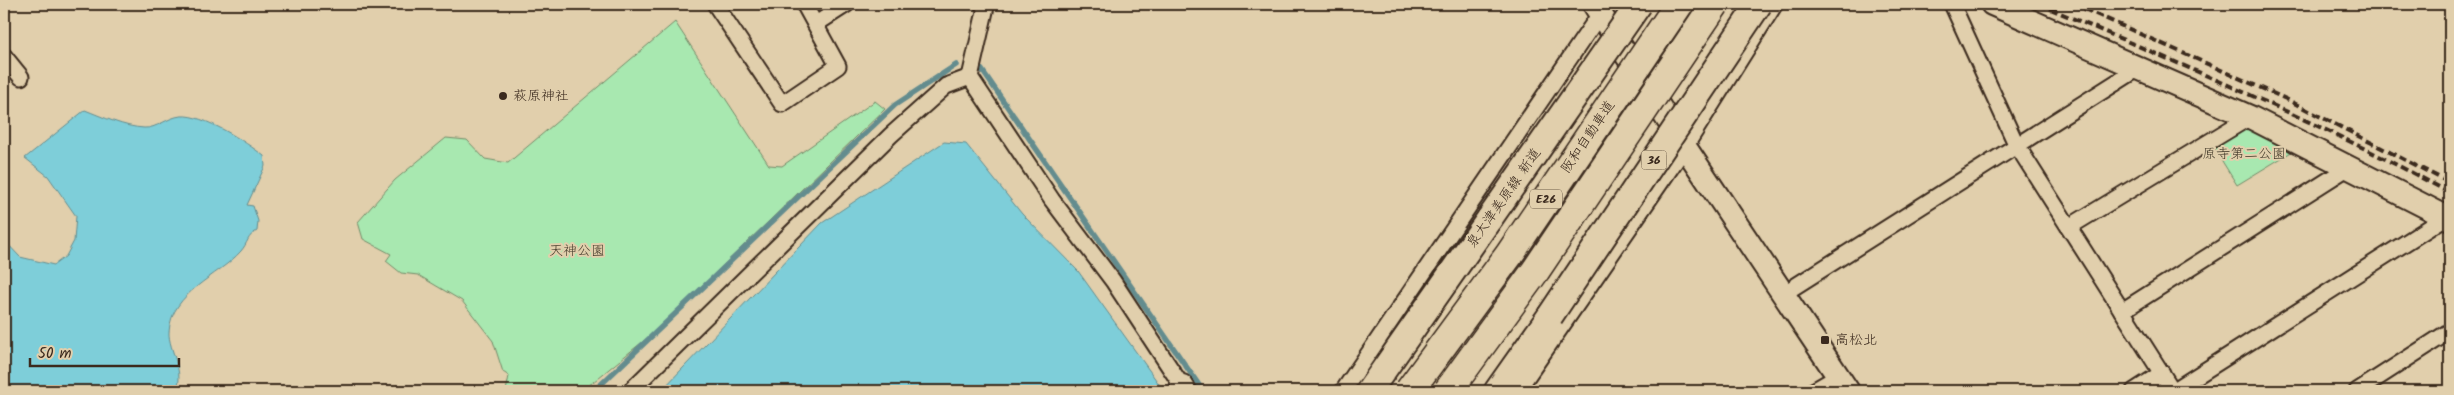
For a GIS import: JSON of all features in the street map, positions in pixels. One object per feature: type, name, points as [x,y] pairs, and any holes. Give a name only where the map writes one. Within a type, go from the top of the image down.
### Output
[{"type":"highway","name":"阪和自動車道","points":[[1409,391],[1509,255],[1679,4]]},
{"type":"highway","name":"E26","points":[[1448,391],[1536,270],[1715,4]]},
{"type":"main road","name":"泉大津美原線 新道","points":[[1369,391],[1640,4]]},
{"type":"main road","name":"36","points":[[1497,391],[1550,316],[1759,4]]},
{"type":"street","points":[[715,4],[782,104],[838,66],[804,4]]},
{"type":"street","points":[[816,24],[847,4]]},
{"type":"street","points":[[982,4],[986,7],[970,77],[1052,200],[1113,281],[1184,389]]},
{"type":"street","points":[[1517,391],[1685,147],[1775,4]]},
{"type":"street","points":[[1952,4],[2016,144],[2173,391],[2448,218]]},
{"type":"street","points":[[1992,4],[2250,117],[2448,218]]},
{"type":"street","points":[[1343,391],[1600,7],[1685,147],[1844,384],[1812,391]]},
{"type":"street","points":[[4,56],[21,77]]},
{"type":"street","points":[[1783,294],[2016,144],[2139,68]]},
{"type":"street","points":[[630,391],[932,98],[946,86],[970,77]]},
{"type":"street","points":[[2069,227],[2250,117]]},
{"type":"street","points":[[2122,311],[2349,167]]},
{"type":"street","points":[[2356,391],[2450,331]]},
{"type":"street","points":[[2134,391],[2162,373]]},
{"type":"green space","name":"天神公園","points":[[675,22],[769,165],[782,166],[875,101],[885,109],[652,334],[582,391],[506,391],[509,376],[503,372],[493,341],[462,301],[418,275],[401,273],[386,261],[391,254],[363,239],[358,222],[395,180],[446,138],[467,140],[485,159],[508,163]]},
{"type":"green space","name":"原寺第二公園","points":[[2249,129],[2293,151],[2237,185],[2212,145],[2239,130]]},
{"type":"water","points":[[85,110],[121,124],[144,128],[153,127],[171,118],[181,116],[201,119],[224,130],[264,156],[265,166],[247,205],[253,206],[258,221],[257,231],[251,235],[241,251],[187,296],[178,306],[172,318],[169,339],[179,377],[175,391],[4,391],[4,240],[20,257],[54,265],[66,256],[74,241],[76,216],[48,176],[25,158]]},
{"type":"water","points":[[944,142],[966,144],[1022,214],[1078,271],[1164,391],[661,391],[822,223]]},
{"type":"waterway","points":[[594,391],[895,105],[956,65]]},
{"type":"waterway","points":[[982,70],[1203,391]]},
{"type":"railway","points":[[2039,4],[2299,117],[2450,193]]},
{"type":"railway","points":[[2073,4],[2286,99],[2450,183]]},
{"type":"place","name":"萩原神社","points":[[503,96]]},
{"type":"place","name":"高松北","points":[[1825,340]]}]
